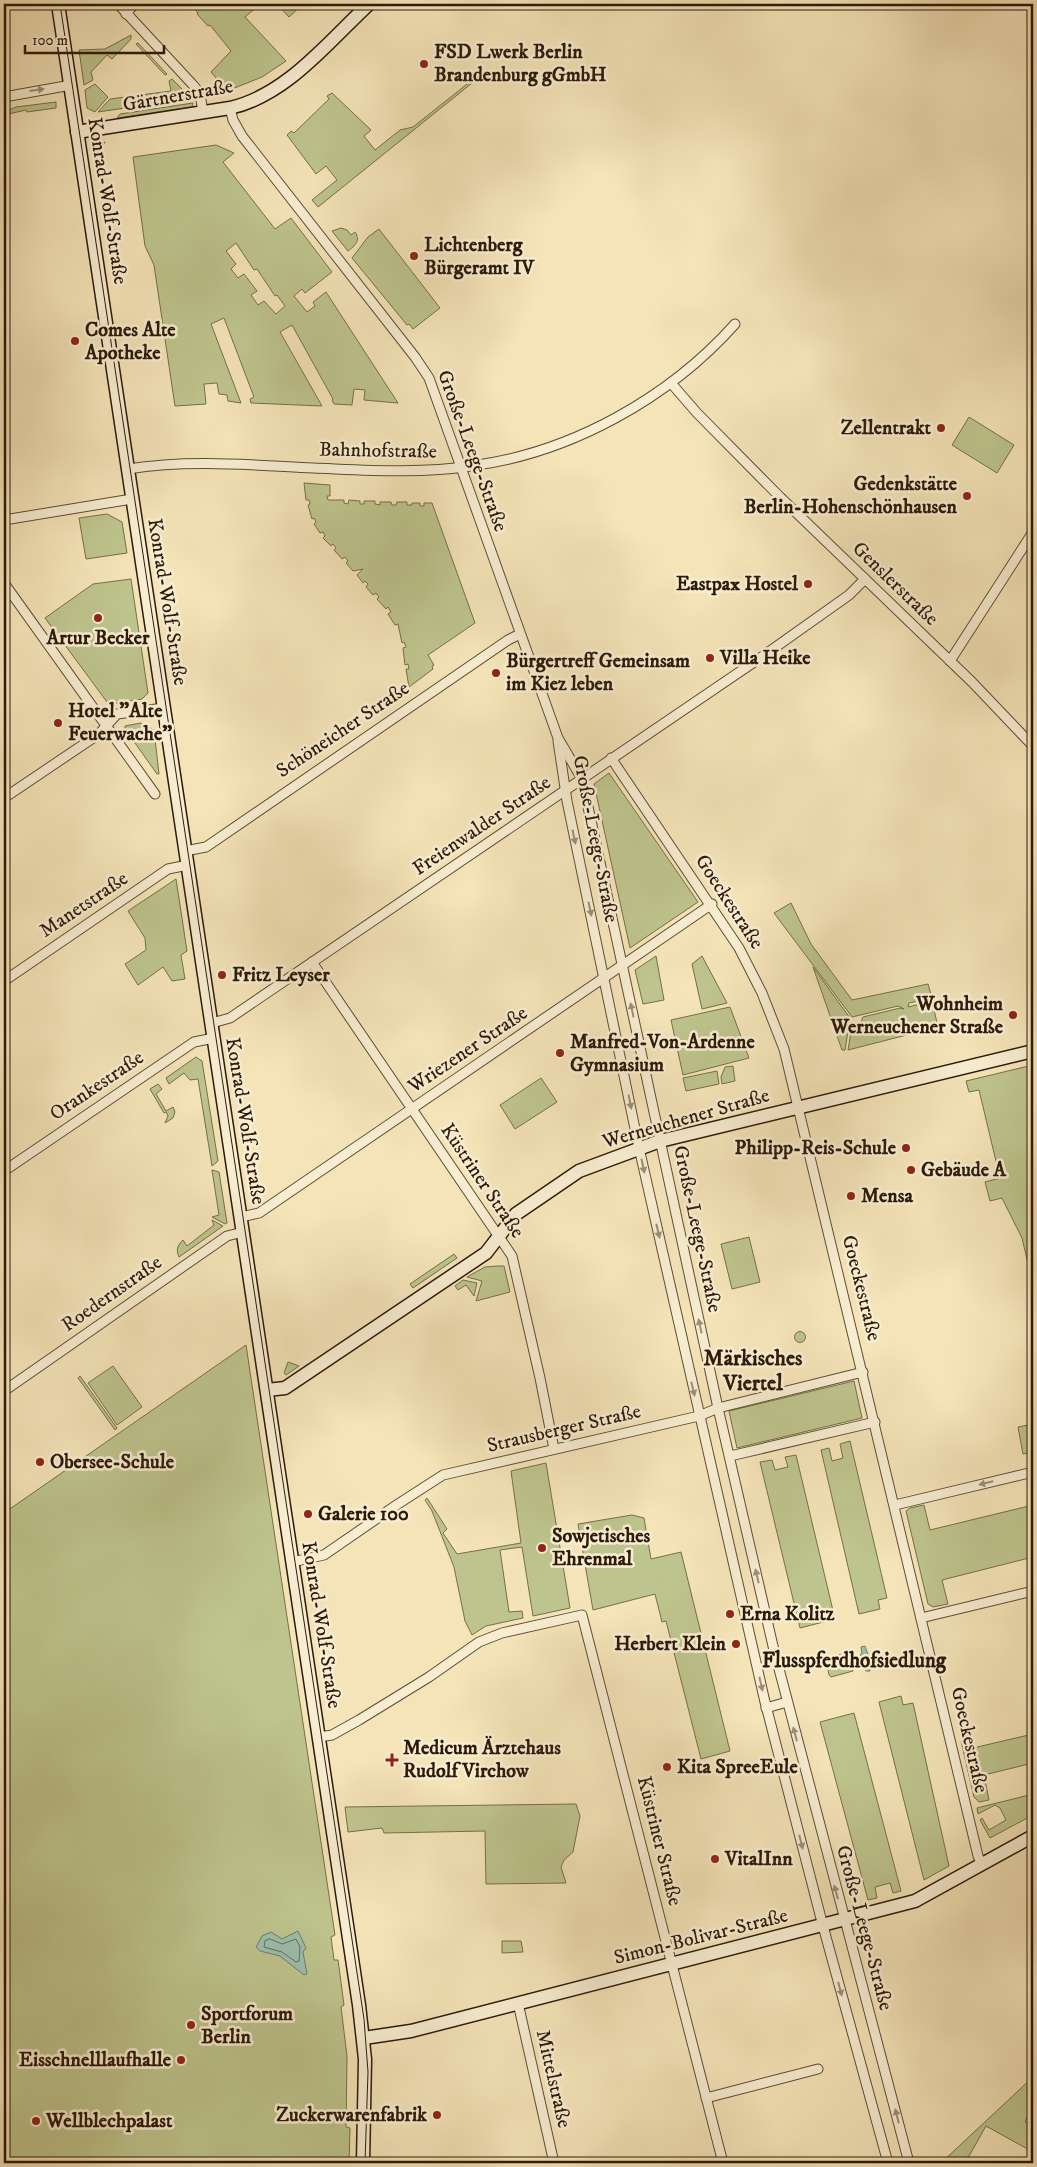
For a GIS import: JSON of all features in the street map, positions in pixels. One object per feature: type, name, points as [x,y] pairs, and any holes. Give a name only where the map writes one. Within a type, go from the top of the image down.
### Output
[{"type":"main road","name":"Konrad-Wolf-Straße","points":[[58,4],[364,2038],[363,2163]]},
{"type":"main road","name":"Gärtnerstraße","points":[[77,132],[230,108],[265,94],[286,81],[369,4]]},
{"type":"main road","name":"Werneuchener Straße","points":[[267,1390],[287,1386],[486,1254],[516,1214],[579,1171],[660,1141],[1033,1051]]},
{"type":"main road","name":"Simon-Bolivar-Straße","points":[[364,2038],[410,2031],[915,1901],[1033,1836]]},
{"type":"street","points":[[118,4],[194,86],[200,94],[203,112]]},
{"type":"street","points":[[126,14],[134,4]]},
{"type":"street","points":[[4,97],[70,86]]},
{"type":"street","name":"Große-Leege-Straße","points":[[230,108],[233,120],[242,136],[422,367],[439,404],[558,738],[582,779],[718,1408],[786,1702],[909,2163]]},
{"type":"street","name":"Bahnhofstraße","points":[[128,469],[196,463],[429,470],[461,468],[512,459],[573,437],[620,415],[671,382],[701,358],[735,324]]},
{"type":"street","name":"Genslerstraße","points":[[671,382],[697,413],[762,479],[950,661],[1033,746]]},
{"type":"street","points":[[4,520],[132,499]]},
{"type":"street","points":[[950,661],[1033,532]]},
{"type":"street","name":"Freienwalder Straße","points":[[212,1023],[230,1018],[566,790],[769,651],[849,594],[865,579]]},
{"type":"street","points":[[4,583],[155,794]]},
{"type":"street","name":"Schöneicher Straße","points":[[185,851],[206,846],[393,717],[508,640],[520,634]]},
{"type":"street","points":[[4,798],[99,734],[117,714],[164,708]]},
{"type":"street","name":"Große-Leege-Straße","points":[[558,738],[566,790],[639,1148],[766,1708],[822,1926],[888,2163]]},
{"type":"street","name":"Goeckestraße","points":[[611,758],[712,904],[740,948],[762,993],[784,1049],[978,1856],[982,1865]]},
{"type":"street","name":"Manetstraße","points":[[4,981],[168,870],[188,865]]},
{"type":"street","name":"Wriezener Straße","points":[[241,1217],[258,1213],[712,904]]},
{"type":"street","name":"Küstriner Straße","points":[[312,962],[512,1256],[554,1450]]},
{"type":"street","name":"Orankestraße","points":[[4,1170],[194,1042],[214,1038]]},
{"type":"street","name":"Roedernstraße","points":[[4,1391],[227,1236],[243,1232]]},
{"type":"street","name":"Strausberger Straße","points":[[292,1562],[324,1555],[406,1498],[443,1476],[699,1416],[718,1408],[863,1372]]},
{"type":"street","points":[[730,1456],[875,1422]]},
{"type":"street","points":[[895,1505],[1033,1472]]},
{"type":"street","points":[[921,1618],[1033,1591]]},
{"type":"street","name":"Küstriner Straße","points":[[319,1737],[332,1735],[359,1720],[429,1678],[484,1639],[502,1633],[582,1615],[723,2163]]},
{"type":"street","points":[[766,1708],[786,1702]]},
{"type":"street","name":"Mittelstraße","points":[[518,2003],[554,2163]]},
{"type":"street","points":[[706,2098],[818,2069]]},
{"type":"green space","points":[[190,4],[260,4],[245,17],[286,61],[262,77],[227,91],[211,72],[231,51]]},
{"type":"green space","points":[[277,4],[303,4],[289,17]]},
{"type":"green space","points":[[131,35],[131,39],[112,59],[107,55],[91,72],[93,80],[84,85],[79,50],[105,49]]},
{"type":"green space","points":[[138,43],[167,74],[165,75],[136,44]]},
{"type":"green space","points":[[481,73],[482,75],[318,207],[312,200],[337,180],[326,166],[316,174],[287,135],[291,131],[294,133],[329,99],[327,96],[332,93],[371,130],[364,136],[375,150],[400,130],[413,127]]},
{"type":"green space","points":[[172,79],[188,95],[186,99],[98,112],[110,99],[171,91],[169,81]]},
{"type":"green space","points":[[95,84],[108,97],[95,112],[87,108],[85,90]]},
{"type":"green space","points":[[56,102],[56,108],[27,112],[26,110],[4,115],[4,112],[16,107]]},
{"type":"green space","points":[[193,103],[192,107],[117,118],[120,114]]},
{"type":"green space","points":[[105,142],[100,150],[103,175],[98,175],[94,148],[97,144]]},
{"type":"green space","points":[[216,145],[234,153],[223,162],[275,229],[291,218],[332,272],[305,293],[302,289],[294,296],[307,312],[315,306],[313,302],[326,292],[398,403],[364,400],[365,390],[354,389],[352,405],[334,404],[292,325],[280,332],[322,406],[251,403],[250,399],[254,397],[224,318],[211,324],[241,403],[228,401],[227,395],[219,394],[217,383],[204,384],[206,404],[175,406],[154,265],[145,246],[133,157]],"holes":[[[236,243],[254,270],[257,269],[275,296],[277,295],[285,306],[276,314],[264,301],[258,305],[251,295],[257,291],[244,274],[238,278],[231,269],[236,264],[226,251]]]},
{"type":"green space","points":[[341,228],[347,230],[351,235],[355,232],[357,235],[356,243],[348,251],[332,231]]},
{"type":"green space","points":[[379,229],[440,308],[413,329],[409,324],[407,325],[352,258],[368,237]]},
{"type":"green space","points":[[969,417],[1014,445],[997,473],[952,445]]},
{"type":"green space","points":[[304,483],[330,485],[330,496],[327,496],[328,500],[344,500],[344,503],[348,504],[349,500],[360,501],[360,504],[364,504],[364,501],[375,501],[375,504],[380,505],[380,502],[391,502],[392,505],[396,505],[397,502],[407,502],[407,505],[420,503],[420,506],[424,506],[424,503],[432,503],[475,623],[428,655],[434,665],[432,666],[433,669],[409,687],[406,669],[409,669],[408,664],[405,665],[403,648],[406,647],[404,642],[402,643],[398,624],[395,625],[388,614],[391,612],[388,607],[386,609],[377,599],[379,597],[376,593],[373,595],[366,587],[368,584],[365,581],[363,583],[357,575],[363,569],[353,571],[346,563],[348,561],[345,557],[342,559],[334,550],[336,548],[333,544],[331,546],[323,538],[325,536],[323,532],[320,533],[314,524],[316,522],[314,518],[312,519],[308,505],[310,504],[309,500],[306,500]]},
{"type":"green space","points":[[107,514],[122,522],[127,553],[86,559],[79,518]]},
{"type":"green space","points":[[131,579],[148,693],[142,699],[111,704],[107,702],[45,618],[93,584]]},
{"type":"green space","points":[[141,723],[154,730],[159,774],[157,774],[125,729],[125,726]]},
{"type":"green space","points":[[609,773],[698,902],[630,948],[594,784]]},
{"type":"green space","points":[[176,879],[187,951],[181,955],[185,979],[172,981],[163,967],[138,985],[125,964],[146,950],[145,938],[128,911]]},
{"type":"green space","points":[[791,903],[811,944],[852,1000],[928,984],[932,998],[909,1003],[908,1007],[932,1001],[938,1027],[848,1050],[851,1032],[860,1025],[863,1017],[900,1008],[904,1009],[898,1006],[852,1017],[774,913]]},
{"type":"green space","points":[[656,956],[664,1000],[643,1004],[635,970]]},
{"type":"green space","points":[[702,956],[727,1003],[702,1009],[692,964]]},
{"type":"green space","points":[[813,967],[850,1018],[845,1050],[842,1050]]},
{"type":"green space","points":[[730,1007],[749,1058],[683,1075],[671,1020]]},
{"type":"green space","points":[[196,1057],[202,1061],[218,1161],[212,1166],[198,1079],[190,1080],[184,1073],[169,1084],[166,1078]]},
{"type":"green space","points":[[1033,1065],[1033,1285],[1022,1238],[1002,1198],[990,1201],[985,1182],[1000,1178],[979,1090],[969,1092],[966,1081]]},
{"type":"green space","points":[[733,1066],[735,1081],[722,1084],[721,1077],[725,1067]]},
{"type":"green space","points":[[717,1071],[719,1084],[686,1091],[683,1078]]},
{"type":"green space","points":[[541,1078],[557,1102],[515,1129],[500,1105]]},
{"type":"green space","points":[[158,1084],[162,1089],[156,1094],[166,1111],[173,1107],[175,1112],[173,1118],[165,1123],[168,1116],[166,1112],[164,1113],[150,1089]]},
{"type":"green space","points":[[212,1170],[219,1172],[227,1223],[225,1224],[212,1217],[219,1215]]},
{"type":"green space","points":[[212,1220],[223,1226],[179,1257],[179,1244],[183,1240],[187,1246],[214,1225]]},
{"type":"green space","points":[[749,1237],[760,1282],[732,1289],[721,1244]]},
{"type":"green space","points":[[454,1254],[457,1258],[413,1288],[410,1284]]},
{"type":"green space","points":[[504,1266],[510,1292],[476,1301],[482,1281],[467,1277],[485,1267]]},
{"type":"green space","points":[[463,1280],[477,1283],[474,1296],[466,1285],[458,1290],[455,1286]]},
{"type":"green space","points":[[800,1331],[806,1337],[800,1343],[794,1337]]},
{"type":"green space","points":[[246,1345],[335,1935],[331,1937],[334,1960],[338,1960],[344,2005],[341,2007],[347,2056],[346,2127],[350,2128],[349,2163],[4,2163],[4,1513]]},
{"type":"green space","points":[[288,1362],[299,1366],[286,1375],[284,1373]]},
{"type":"green space","points":[[113,1366],[142,1407],[117,1425],[88,1383]]},
{"type":"green space","points":[[80,1376],[117,1428],[115,1430],[78,1378]]},
{"type":"green space","points":[[854,1381],[862,1418],[737,1448],[729,1411]]},
{"type":"green space","points":[[1033,1424],[1033,1452],[1023,1454],[1018,1427]]},
{"type":"green space","points":[[850,1441],[887,1598],[878,1600],[880,1609],[859,1614],[821,1450],[829,1448],[832,1461],[843,1458],[840,1444]]},
{"type":"green space","points":[[796,1455],[835,1619],[800,1628],[760,1462],[772,1460],[775,1470],[788,1467],[785,1457]]},
{"type":"green space","points":[[546,1463],[570,1608],[533,1616],[522,1547],[500,1550],[509,1612],[522,1611],[523,1618],[486,1626],[472,1635],[465,1621],[454,1567],[432,1511],[425,1500],[427,1498],[447,1529],[443,1533],[457,1554],[521,1543],[511,1471]]},
{"type":"green space","points":[[924,1505],[930,1530],[1033,1505],[1033,1557],[942,1580],[948,1604],[933,1607],[928,1604],[906,1511],[910,1508]]},
{"type":"green space","points":[[632,1515],[644,1518],[651,1559],[681,1552],[730,1751],[701,1759],[666,1621],[662,1622],[655,1594],[593,1610],[578,1524]]},
{"type":"green space","points":[[849,1654],[853,1671],[831,1677],[826,1659]]},
{"type":"green space","points":[[901,1696],[903,1705],[913,1703],[949,1866],[924,1880],[879,1702]]},
{"type":"green space","points":[[854,1713],[901,1891],[893,1893],[890,1883],[875,1887],[877,1898],[868,1900],[820,1722]]},
{"type":"green space","points":[[1033,1734],[1033,1763],[984,1775],[989,1800],[979,1802],[974,1797],[961,1741],[970,1739],[973,1748]]},
{"type":"green space","points":[[1033,1794],[1033,1815],[990,1838],[980,1820],[982,1818],[989,1830],[1006,1820],[1000,1808],[995,1805],[978,1814],[977,1808]]},
{"type":"green space","points":[[576,1804],[580,1816],[573,1852],[564,1860],[561,1867],[566,1883],[486,1884],[485,1831],[384,1833],[382,1828],[348,1832],[345,1807]]},
{"type":"green space","points":[[502,1941],[521,1941],[523,1952],[502,1953]]},
{"type":"green space","points":[[1033,2077],[1033,2103],[1025,2122],[1033,2126],[1033,2152],[986,2126],[969,2156],[957,2163],[941,2163]]},
{"type":"water","points":[[865,1646],[871,1663],[869,1664],[870,1671],[866,1671],[860,1655],[862,1654],[861,1647]]},
{"type":"water","points":[[298,1931],[306,1948],[303,1952],[307,1974],[304,1975],[280,1956],[260,1951],[256,1947],[262,1936],[271,1932],[282,1939]]},
{"type":"tram line","points":[[60,4],[364,2019],[368,2072],[365,2163]]},
{"type":"place","name":"FSD Lwerk Berlin Brandenburg gGmbH","points":[[424,64]]},
{"type":"place","name":"Lichtenberg Bürgeramt IV","points":[[414,256]]},
{"type":"place","name":"Comes Alte Apotheke","points":[[75,341]]},
{"type":"place","name":"Zellentrakt","points":[[941,428]]},
{"type":"place","name":"Gedenkstätte Berlin-Hohenschönhausen","points":[[967,496]]},
{"type":"place","name":"Eastpax Hostel","points":[[808,584]]},
{"type":"place","name":"Artur Becker","points":[[98,618]]},
{"type":"place","name":"Villa Heike","points":[[710,658]]},
{"type":"place","name":"Bürgertreff Gemeinsam im Kiez leben","points":[[496,673]]},
{"type":"place","name":"Hotel \"Alte Feuerwache\"","points":[[58,723]]},
{"type":"place","name":"Fritz Leyser","points":[[222,975]]},
{"type":"place","name":"Wohnheim Werneuchener Straße","points":[[1013,1015]]},
{"type":"place","name":"Manfred-Von-Ardenne Gymnasium","points":[[560,1053]]},
{"type":"place","name":"Philipp-Reis-Schule","points":[[906,1148]]},
{"type":"place","name":"Gebäude A","points":[[911,1170]]},
{"type":"place","name":"Mensa","points":[[851,1196]]},
{"type":"place","name":"Obersee-Schule","points":[[40,1462]]},
{"type":"place","name":"Galerie 100","points":[[308,1514]]},
{"type":"place","name":"Sowjetisches Ehrenmal","points":[[542,1548]]},
{"type":"place","name":"Erna Kolitz","points":[[730,1614]]},
{"type":"place","name":"Herbert Klein","points":[[736,1644]]},
{"type":"place","name":"Medicum Ärztehaus Rudolf Virchow","points":[[392,1760]]},
{"type":"place","name":"Kita SpreeEule","points":[[667,1767]]},
{"type":"place","name":"VitalInn","points":[[715,1859]]},
{"type":"place","name":"Sportforum Berlin","points":[[191,2025]]},
{"type":"place","name":"Eisschnelllaufhalle","points":[[181,2060]]},
{"type":"place","name":"Zuckerwarenfabrik","points":[[437,2115]]},
{"type":"place","name":"Wellblechpalast","points":[[36,2121]]},
{"type":"district","name":"Märkisches Viertel","points":[[753,1370]]},
{"type":"district","name":"Flusspferdhofsiedlung","points":[[854,1661]]}]
